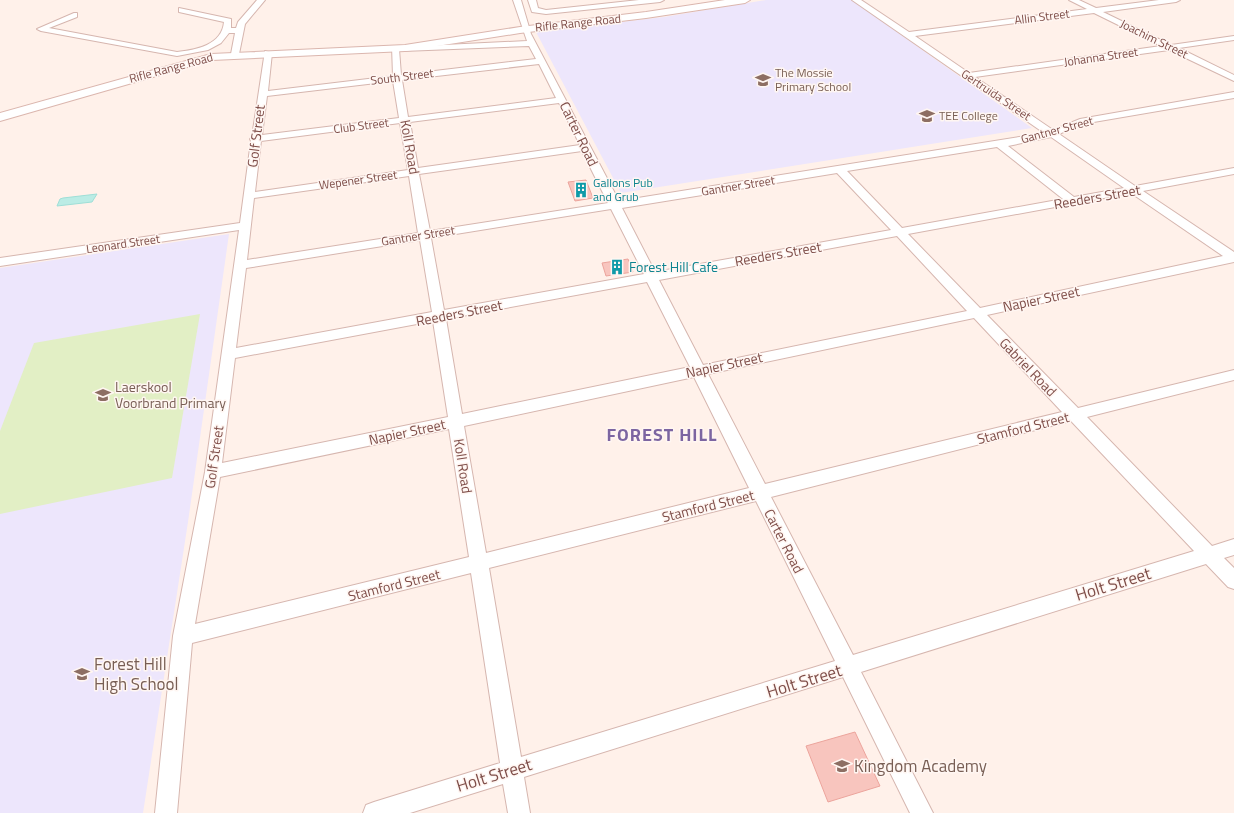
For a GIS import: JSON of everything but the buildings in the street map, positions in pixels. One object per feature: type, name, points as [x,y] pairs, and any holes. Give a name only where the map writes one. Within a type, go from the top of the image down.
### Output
[{"type":"main road","name":"Rifle Range Road","points":[[0,117],[206,58],[235,54],[402,48],[541,24],[645,14],[734,0]]},
{"type":"main road","name":"Rifle Range Road","points":[[522,27],[646,16],[745,0]]},
{"type":"main road","points":[[206,58],[238,35]]},
{"type":"street","points":[[235,54],[238,35],[244,20],[261,0]]},
{"type":"street","name":"Carter Road","points":[[512,0],[522,27],[542,61],[562,100],[699,370],[759,493],[922,813]]},
{"type":"street","points":[[532,0],[535,10],[546,12],[660,0]]},
{"type":"street","name":"Gertruida Street","points":[[856,0],[1233,258]]},
{"type":"street","name":"Joachim Street","points":[[1073,0],[1234,78]]},
{"type":"street","name":"Allin Street","points":[[907,34],[1176,0]]},
{"type":"street","points":[[74,15],[41,29],[177,54],[191,52],[210,46],[224,38],[227,31],[228,21],[182,10]]},
{"type":"street","name":"Rifle Range Road","points":[[402,48],[522,27]]},
{"type":"street","points":[[227,31],[238,35]]},
{"type":"street","name":"Johanna Street","points":[[967,76],[1234,38]]},
{"type":"street","name":"Koll Road","points":[[402,48],[397,78],[406,120],[439,316],[519,813]]},
{"type":"street","name":"Golf Street","points":[[166,813],[183,636],[213,472],[255,139],[268,53]]},
{"type":"street","name":"South Street","points":[[262,94],[542,61]]},
{"type":"street","name":"Gantner Street","points":[[240,265],[614,204],[1036,138],[1052,134],[1080,122],[1234,95]]},
{"type":"street","name":"Club Street","points":[[255,139],[562,100]]},
{"type":"street","points":[[999,144],[1073,201]]},
{"type":"street","name":"Wepener Street","points":[[249,196],[586,148]]},
{"type":"street","name":"Gabriel Road","points":[[839,169],[1234,581]]},
{"type":"street","name":"Reeders Street","points":[[228,354],[1234,171]]},
{"type":"street","name":"Leonard Street","points":[[0,262],[245,226]]},
{"type":"street","name":"Napier Street","points":[[213,472],[1233,258]]},
{"type":"street","name":"Stamford Street","points":[[183,636],[478,564],[1234,375]]},
{"type":"street","name":"Holt Street","points":[[374,813],[512,769],[848,668],[1234,547]]},
{"type":"shaded area","name":"The Mossie Primary School","points":[[766,0],[852,0],[1032,128],[621,193],[536,32],[664,17]]},
{"type":"shaded area","points":[[229,234],[188,522],[143,813],[0,813],[0,268]]},
{"type":"green space","points":[[200,314],[172,478],[0,514],[0,431],[34,343]]},
{"type":"water","points":[[97,194],[92,202],[57,206],[60,199],[63,198]]},
{"type":"place","name":"The Mossie Primary School","points":[[763,80]]},
{"type":"place","name":"TEE College","points":[[927,116]]},
{"type":"place","name":"Gallons Pub and Grub","points":[[581,190]]},
{"type":"place","name":"Forest Hill Cafe","points":[[617,267]]},
{"type":"place","name":"Laerskool Voorbrand Primary","points":[[103,395]]},
{"type":"place","name":"Forest Hill High School","points":[[82,674]]},
{"type":"place","name":"Kingdom Academy","points":[[842,766]]},
{"type":"district","name":"FOREST HILL","points":[[662,435]]}]
